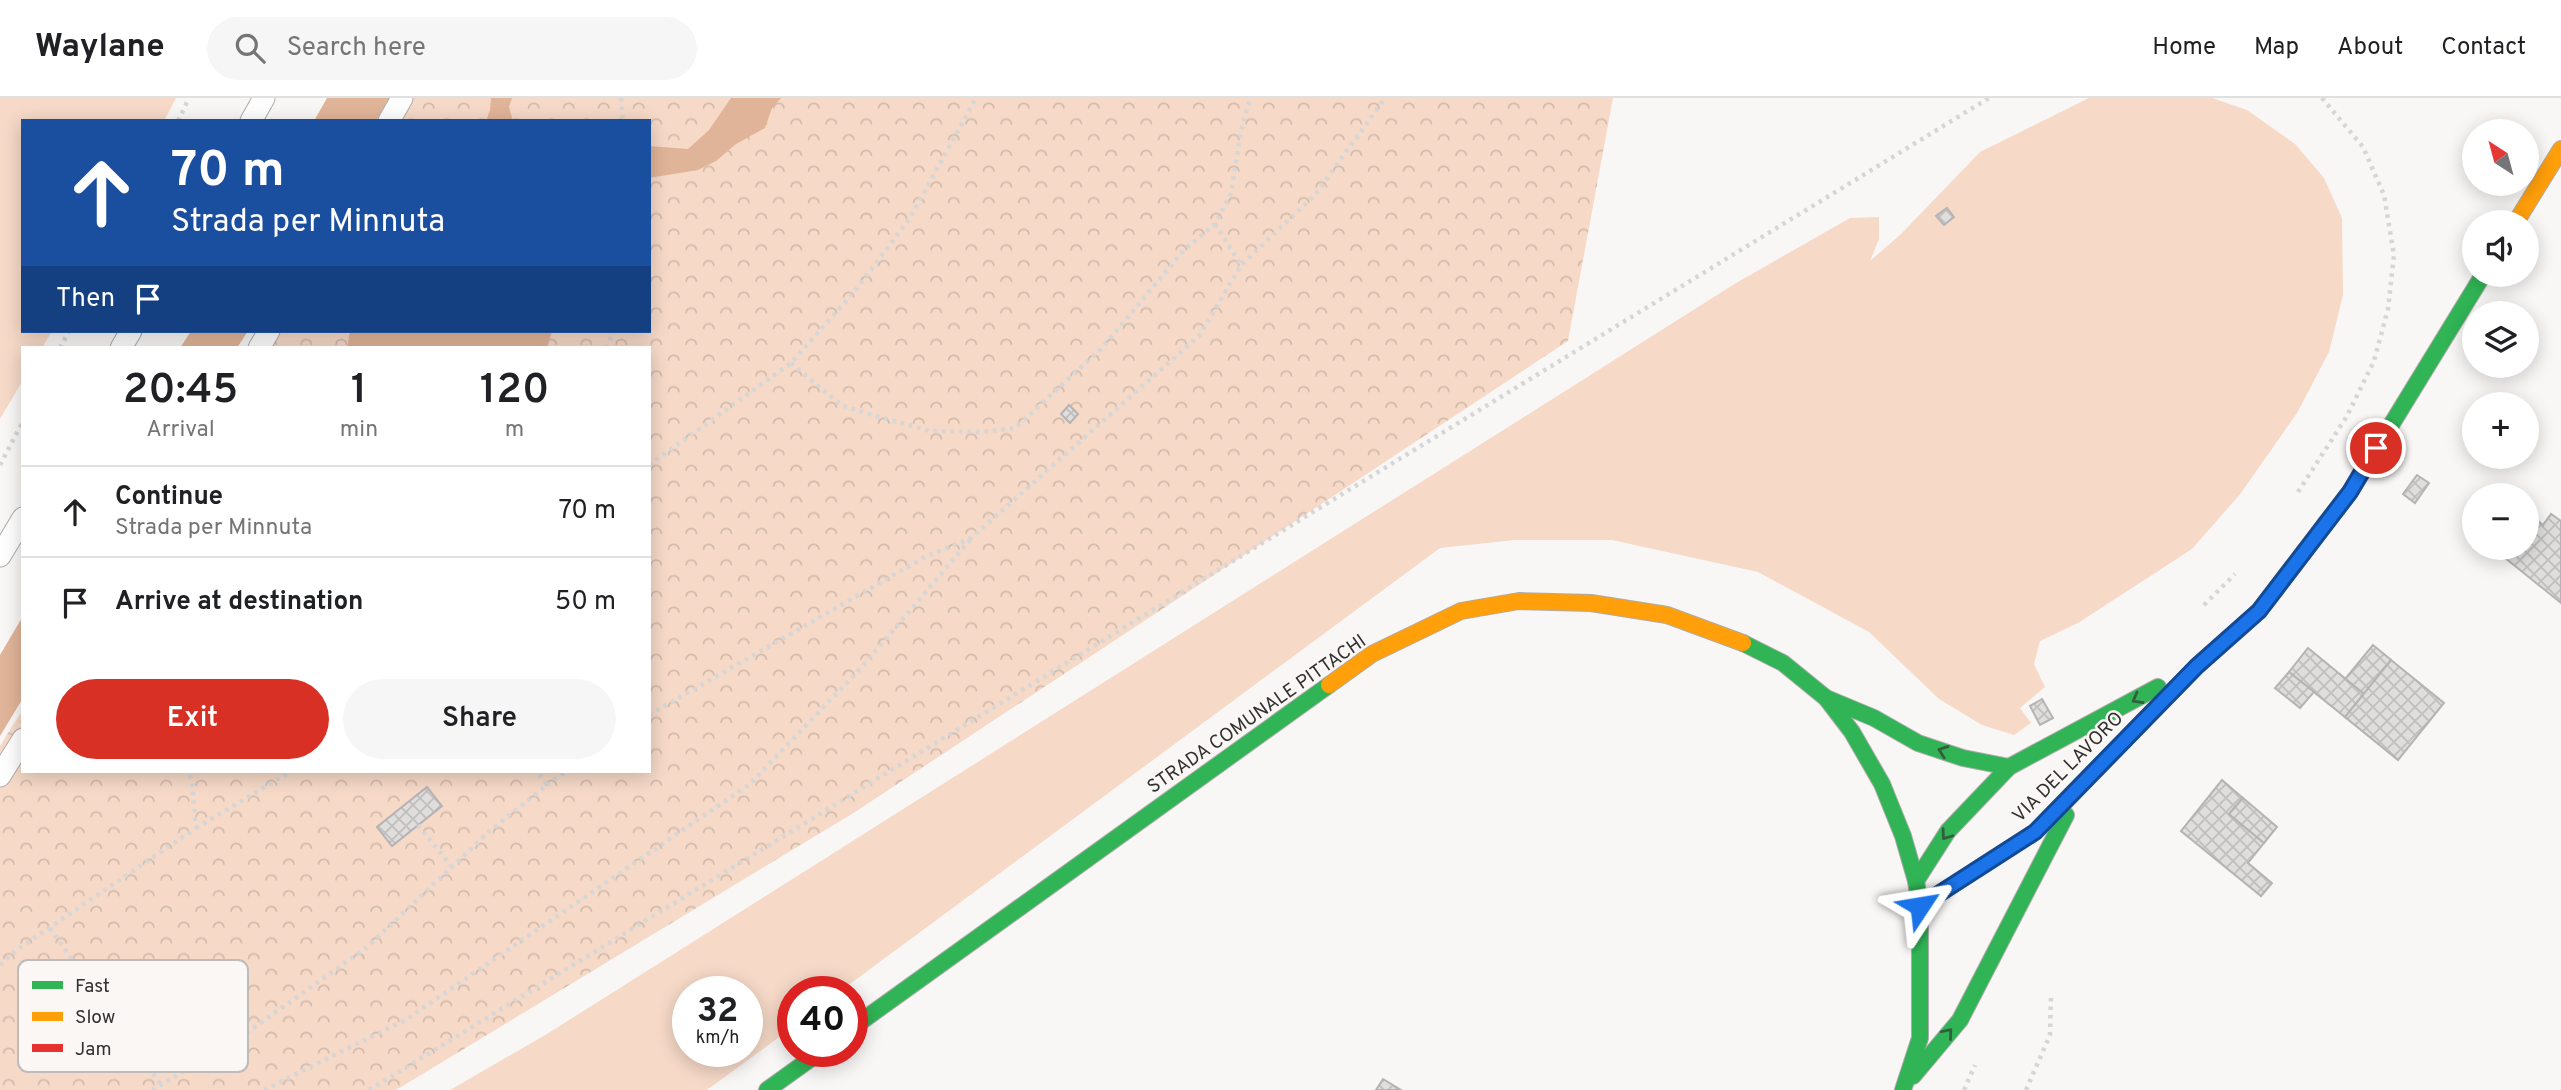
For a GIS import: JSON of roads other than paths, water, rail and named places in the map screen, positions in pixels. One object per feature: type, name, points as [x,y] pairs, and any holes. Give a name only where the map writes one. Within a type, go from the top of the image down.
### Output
[{"type":"street","points":[[2523,210],[2561,149]]},
{"type":"street","points":[[1916,881],[1948,831],[2009,767],[2197,666],[2259,611],[2350,492],[2476,287]]},
{"type":"street","name":"STRADA COMUNALE PITTACHI","points":[[868,1016],[1372,654],[1461,611],[1519,601],[1579,602],[1667,615],[1729,636],[1783,663],[1826,698],[1852,732],[1882,784],[1903,836],[1920,906],[1920,1038],[1904,1088]]},
{"type":"street","name":"VIA DEL LAVORO","points":[[1920,906],[2035,832],[2197,666]]},
{"type":"street","points":[[1826,698],[1874,718],[1917,743],[1963,758],[2009,767]]},
{"type":"street","points":[[1904,1088],[1959,1020],[2085,779]]},
{"type":"street","points":[[767,1090],[799,1067]]},
{"type":"lane","points":[[252,119],[264,98]]},
{"type":"lane","points":[[390,119],[402,98]]},
{"type":"lane","points":[[0,555],[21,521]]},
{"type":"lane","points":[[0,776],[21,742]]}]
